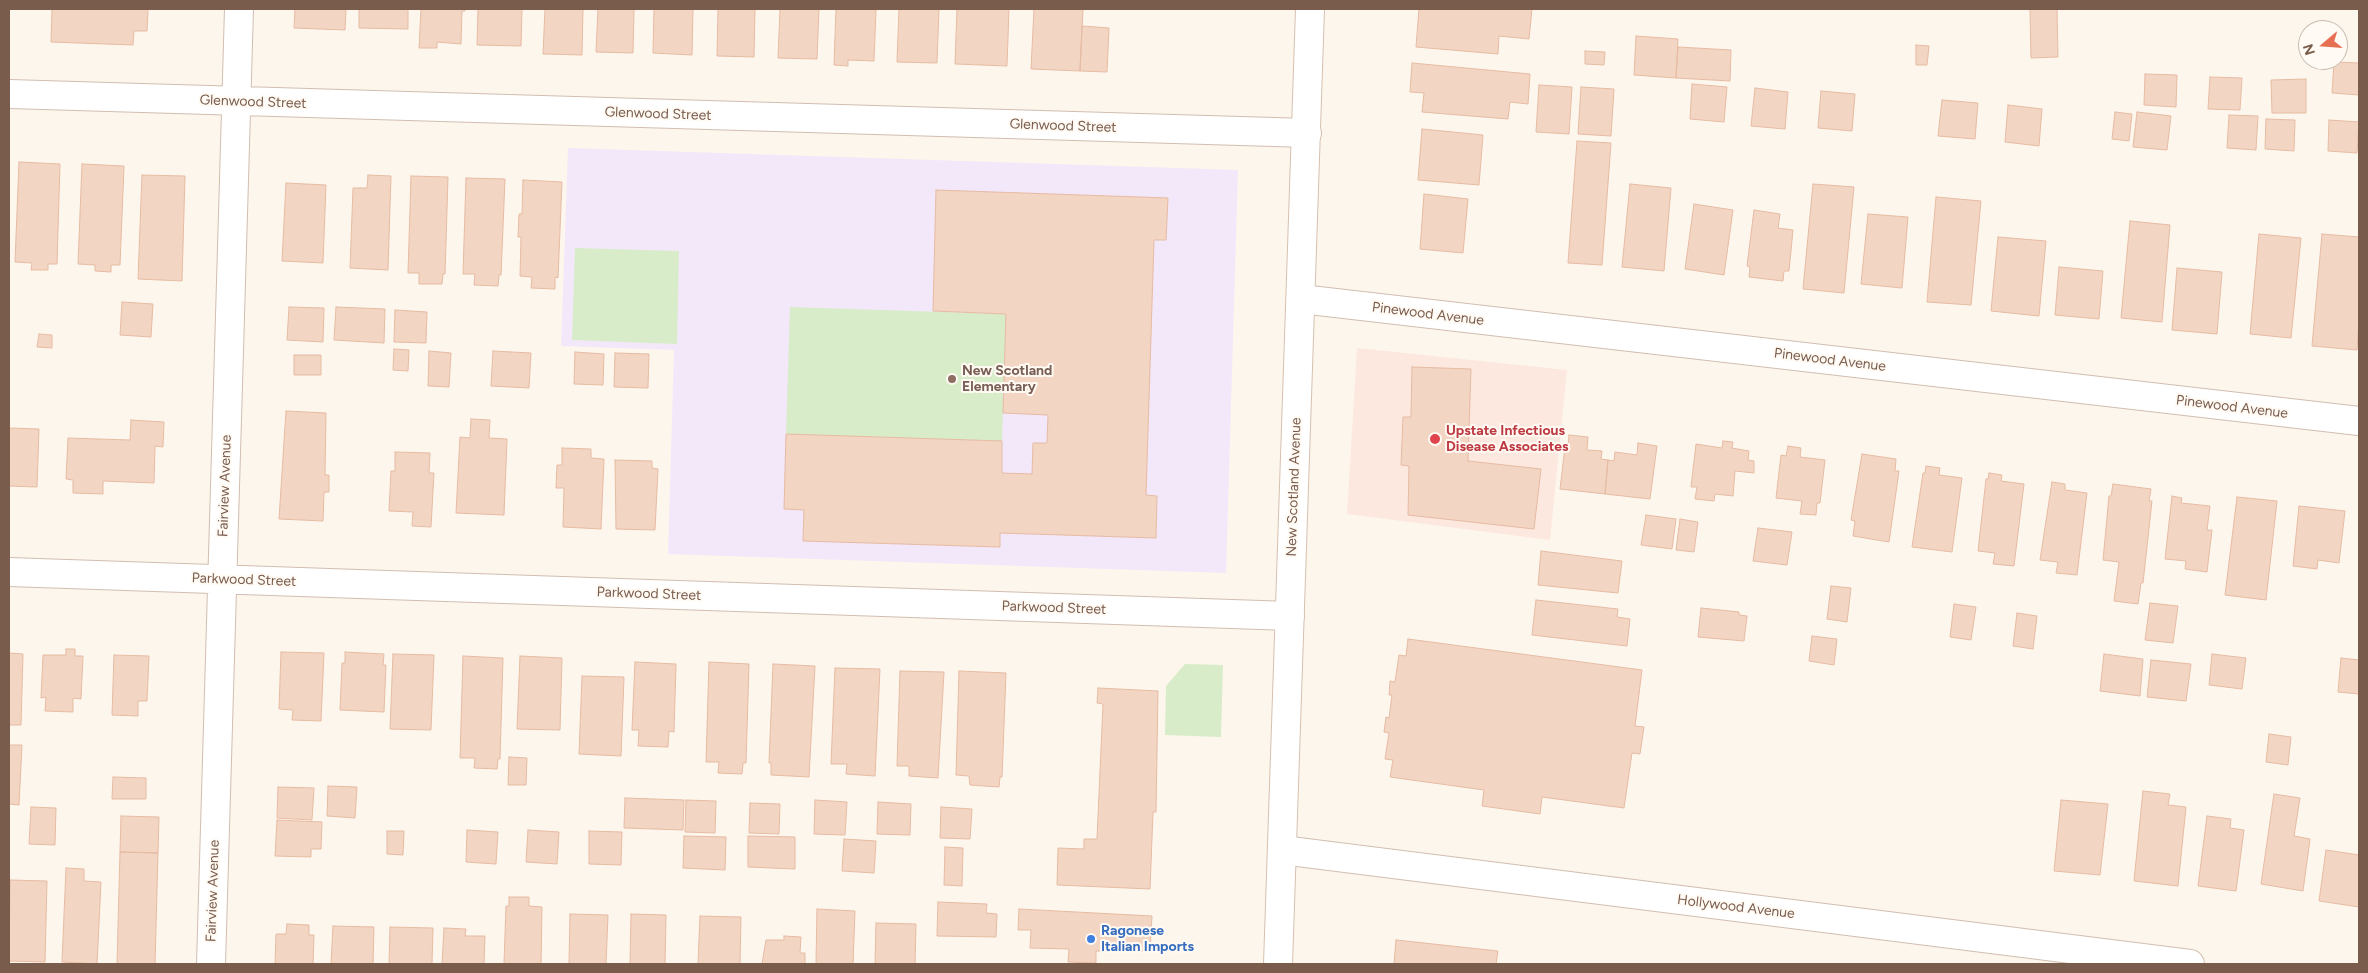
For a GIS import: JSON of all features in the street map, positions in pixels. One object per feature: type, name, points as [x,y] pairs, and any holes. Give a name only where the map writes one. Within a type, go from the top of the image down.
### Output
[{"type":"street","name":"Fairview Avenue","points":[[211,964],[240,9]]},
{"type":"street","name":"New Scotland Avenue","points":[[1278,964],[1310,9]]},
{"type":"street","name":"Glenwood Street","points":[[9,94],[1307,133]]},
{"type":"street","name":"Pinewood Avenue","points":[[1301,298],[2359,421]]},
{"type":"street","name":"Parkwood Street","points":[[9,572],[1290,616]]},
{"type":"street","name":"Hollywood Avenue","points":[[1282,850],[2190,964]]},
{"type":"shaded area","name":"New Scotland Elementary","points":[[568,148],[1238,170],[1226,573],[668,554],[674,350],[561,346]]},
{"type":"shaded area","points":[[1357,348],[1567,370],[1550,540],[1347,514]]},
{"type":"green space","points":[[575,248],[679,251],[677,344],[572,340]]},
{"type":"green space","points":[[790,307],[1006,314],[1002,441],[786,434]]},
{"type":"green space","points":[[1185,664],[1223,665],[1221,737],[1165,735],[1166,686]]},
{"type":"building","points":[[52,9],[148,9],[147,31],[134,31],[133,45],[51,42]]},
{"type":"building","points":[[295,9],[346,9],[345,30],[294,28]]},
{"type":"building","points":[[359,9],[408,9],[408,29],[359,28]]},
{"type":"building","points":[[421,9],[465,9],[465,11],[462,11],[461,44],[437,42],[437,48],[419,48]]},
{"type":"building","points":[[478,9],[522,9],[521,46],[477,45]]},
{"type":"building","points":[[545,9],[583,9],[582,55],[543,54]]},
{"type":"building","points":[[598,9],[634,9],[633,53],[596,52]]},
{"type":"building","points":[[654,9],[693,9],[692,55],[653,53]]},
{"type":"building","points":[[718,9],[755,9],[754,57],[717,56]]},
{"type":"building","points":[[780,9],[819,9],[817,59],[778,58]]},
{"type":"building","points":[[836,9],[876,9],[874,61],[848,60],[848,66],[834,65]]},
{"type":"building","points":[[899,9],[939,9],[937,63],[897,62]]},
{"type":"building","points":[[957,9],[1009,9],[1007,66],[955,64]]},
{"type":"building","points":[[1034,9],[1083,9],[1080,71],[1031,69]]},
{"type":"building","points":[[1419,9],[1532,9],[1529,39],[1499,36],[1498,54],[1416,47]]},
{"type":"building","points":[[2030,9],[2057,9],[2058,57],[2031,58]]},
{"type":"building","points":[[1082,26],[1109,28],[1107,72],[1080,71]]},
{"type":"building","points":[[1636,36],[1678,39],[1676,78],[1634,75]]},
{"type":"building","points":[[1916,45],[1929,46],[1927,65],[1916,65]]},
{"type":"building","points":[[1678,47],[1731,50],[1730,81],[1676,78]]},
{"type":"building","points":[[1585,51],[1605,52],[1604,65],[1585,64]]},
{"type":"building","points":[[1412,63],[1530,74],[1528,104],[1510,102],[1508,119],[1422,112],[1424,93],[1410,92]]},
{"type":"building","points":[[2348,63],[2359,63],[2359,95],[2332,93],[2333,70],[2348,70]]},
{"type":"building","points":[[2145,74],[2177,75],[2176,107],[2144,105]]},
{"type":"building","points":[[2210,77],[2242,78],[2240,110],[2208,109]]},
{"type":"building","points":[[2306,79],[2306,113],[2272,113],[2271,80]]},
{"type":"building","points":[[1692,84],[1727,87],[1724,122],[1690,119]]},
{"type":"building","points":[[1539,85],[1572,87],[1569,134],[1536,132]]},
{"type":"building","points":[[1581,87],[1614,89],[1611,136],[1578,134]]},
{"type":"building","points":[[1755,88],[1788,92],[1785,129],[1751,126]]},
{"type":"building","points":[[1821,91],[1855,94],[1852,131],[1818,128]]},
{"type":"building","points":[[1942,100],[1978,103],[1975,139],[1938,136]]},
{"type":"building","points":[[2008,105],[2042,109],[2039,146],[2005,142]]},
{"type":"building","points":[[2115,112],[2132,114],[2129,141],[2112,139]]},
{"type":"building","points":[[2137,112],[2171,116],[2167,150],[2133,147]]},
{"type":"building","points":[[2229,115],[2258,116],[2256,150],[2227,148]]},
{"type":"building","points":[[2266,119],[2295,120],[2294,151],[2265,149]]},
{"type":"building","points":[[2329,120],[2359,122],[2357,153],[2328,151]]},
{"type":"building","points":[[1422,129],[1483,135],[1479,185],[1418,180]]},
{"type":"building","points":[[1577,141],[1611,143],[1602,265],[1568,263]]},
{"type":"building","points":[[19,162],[60,164],[57,264],[48,264],[48,270],[31,270],[32,263],[15,262]]},
{"type":"building","points":[[82,164],[124,166],[120,265],[111,265],[111,272],[95,271],[95,265],[78,264]]},
{"type":"building","points":[[142,175],[185,176],[182,281],[138,279]]},
{"type":"building","points":[[368,175],[391,176],[388,270],[350,268],[353,188],[367,188]]},
{"type":"building","points":[[411,176],[448,177],[445,274],[443,274],[442,284],[419,284],[419,273],[408,273]]},
{"type":"building","points":[[466,178],[505,179],[501,275],[499,275],[498,286],[474,285],[475,274],[463,274]]},
{"type":"building","points":[[523,180],[562,182],[558,278],[555,277],[555,289],[531,288],[532,277],[520,276],[521,237],[518,237],[519,214],[522,214]]},
{"type":"building","points":[[286,183],[326,185],[323,263],[282,261]]},
{"type":"building","points":[[1630,184],[1671,188],[1664,271],[1622,267]]},
{"type":"building","points":[[1813,184],[1854,187],[1844,293],[1803,289]]},
{"type":"building","name":"New Scotland Elementary","points":[[936,190],[1168,198],[1166,240],[1154,240],[1146,495],[1157,496],[1156,538],[1000,533],[1000,547],[803,541],[804,510],[784,509],[786,434],[1002,441],[1002,473],[1032,474],[1033,443],[1047,443],[1048,415],[1003,413],[1006,314],[933,311]]},
{"type":"building","points":[[1424,194],[1468,199],[1463,253],[1420,249]]},
{"type":"building","points":[[1936,197],[1981,201],[1971,305],[1927,302]]},
{"type":"building","points":[[1694,204],[1733,210],[1724,275],[1685,269]]},
{"type":"building","points":[[1754,210],[1780,214],[1778,228],[1793,230],[1789,271],[1784,271],[1783,281],[1749,277],[1750,267],[1747,266]]},
{"type":"building","points":[[1868,214],[1908,217],[1902,288],[1861,284]]},
{"type":"building","points":[[2130,221],[2170,225],[2162,322],[2121,318]]},
{"type":"building","points":[[2259,234],[2301,238],[2291,338],[2250,334]]},
{"type":"building","points":[[2322,234],[2359,237],[2357,350],[2312,346]]},
{"type":"building","points":[[1998,237],[2046,241],[2039,316],[1991,311]]},
{"type":"building","points":[[2059,267],[2103,271],[2099,319],[2055,315]]},
{"type":"building","points":[[2177,268],[2222,272],[2217,334],[2172,330]]},
{"type":"building","points":[[122,302],[153,304],[151,337],[120,335]]},
{"type":"building","points":[[289,307],[324,308],[323,342],[287,340]]},
{"type":"building","points":[[336,307],[385,309],[384,343],[334,340]]},
{"type":"building","points":[[395,310],[427,312],[426,343],[394,342]]},
{"type":"building","points":[[39,334],[52,335],[52,348],[37,347]]},
{"type":"building","points":[[394,349],[409,350],[408,371],[393,370]]},
{"type":"building","points":[[429,351],[451,353],[449,387],[428,386]]},
{"type":"building","points":[[493,351],[531,353],[529,388],[491,386]]},
{"type":"building","points":[[575,352],[604,354],[603,385],[574,384]]},
{"type":"building","points":[[615,353],[649,354],[648,388],[614,387]]},
{"type":"building","points":[[294,355],[321,355],[321,375],[294,375]]},
{"type":"building","name":"Upstate Infectious Disease Associates","points":[[1412,367],[1471,369],[1468,461],[1541,469],[1534,529],[1408,515],[1409,466],[1401,465],[1403,417],[1411,417]]},
{"type":"building","points":[[286,411],[326,413],[325,475],[329,475],[329,492],[324,492],[323,521],[279,519]]},
{"type":"building","points":[[471,419],[490,420],[489,438],[507,439],[504,515],[456,513],[460,437],[470,438]]},
{"type":"building","points":[[131,420],[164,422],[163,447],[155,446],[154,483],[103,481],[103,494],[73,493],[73,480],[66,479],[68,438],[130,440]]},
{"type":"building","points":[[9,428],[39,429],[37,487],[9,486]]},
{"type":"building","points":[[1569,435],[1588,437],[1587,450],[1602,451],[1601,459],[1608,460],[1605,494],[1560,489],[1565,447],[1568,447]]},
{"type":"building","points":[[1723,441],[1733,442],[1732,448],[1749,451],[1748,460],[1754,461],[1754,473],[1735,471],[1733,496],[1715,494],[1714,501],[1695,499],[1697,487],[1691,487],[1696,444],[1722,448]]},
{"type":"building","points":[[1638,443],[1657,446],[1650,499],[1605,494],[1608,460],[1614,461],[1615,452],[1637,455]]},
{"type":"building","points":[[1788,446],[1801,448],[1800,457],[1825,460],[1820,503],[1817,503],[1816,515],[1800,514],[1802,501],[1776,498],[1781,455],[1786,456]]},
{"type":"building","points":[[562,448],[591,449],[591,458],[604,459],[601,529],[563,527],[564,488],[556,488],[557,465],[562,465]]},
{"type":"building","points":[[395,452],[430,453],[429,473],[434,473],[431,527],[412,526],[413,512],[389,511],[391,471],[395,471]]},
{"type":"building","points":[[1862,454],[1896,459],[1895,471],[1899,471],[1889,542],[1853,536],[1855,521],[1851,520]]},
{"type":"building","points":[[615,460],[652,461],[652,468],[658,469],[655,530],[616,529]]},
{"type":"building","points":[[1926,466],[1940,468],[1939,475],[1962,478],[1952,552],[1912,547],[1923,473],[1925,473]]},
{"type":"building","points":[[1989,473],[2002,475],[2001,481],[2024,484],[2014,566],[1993,564],[1995,553],[1978,551],[1986,479],[1988,479]]},
{"type":"building","points":[[2052,482],[2065,484],[2065,490],[2087,493],[2077,575],[2056,573],[2058,562],[2040,560]]},
{"type":"building","points":[[2113,484],[2151,489],[2149,501],[2152,501],[2143,583],[2141,583],[2138,604],[2114,601],[2119,562],[2103,560],[2109,496],[2111,496]]},
{"type":"building","points":[[2172,496],[2182,498],[2181,503],[2210,506],[2207,530],[2212,530],[2207,572],[2185,569],[2186,561],[2165,559]]},
{"type":"building","points":[[2237,497],[2277,501],[2266,600],[2225,595]]},
{"type":"building","points":[[2299,506],[2345,511],[2339,563],[2318,560],[2317,569],[2293,566]]},
{"type":"building","points":[[1646,515],[1676,519],[1672,549],[1641,545]]},
{"type":"building","points":[[1680,519],[1698,522],[1694,552],[1676,550]]},
{"type":"building","points":[[1758,528],[1792,532],[1787,565],[1753,561]]},
{"type":"building","points":[[1541,551],[1622,561],[1618,593],[1538,585]]},
{"type":"building","points":[[1831,586],[1851,588],[1847,622],[1827,619]]},
{"type":"building","points":[[1536,600],[1618,609],[1617,617],[1630,619],[1627,646],[1532,635]]},
{"type":"building","points":[[2150,603],[2178,606],[2173,643],[2145,640]]},
{"type":"building","points":[[1954,604],[1976,607],[1971,640],[1950,637]]},
{"type":"building","points":[[1701,608],[1739,612],[1739,615],[1747,616],[1744,641],[1698,637]]},
{"type":"building","points":[[2017,613],[2037,616],[2033,649],[2013,646]]},
{"type":"building","points":[[1812,636],[1837,639],[1834,665],[1809,661]]},
{"type":"building","points":[[1408,639],[1642,670],[1635,726],[1644,727],[1640,754],[1632,753],[1624,808],[1542,797],[1540,814],[1482,806],[1484,790],[1390,777],[1393,760],[1385,759],[1389,733],[1384,732],[1386,717],[1389,718],[1392,695],[1389,695],[1390,681],[1395,682],[1399,655],[1406,656]]},
{"type":"building","points":[[66,649],[75,649],[75,656],[83,656],[81,699],[73,698],[73,712],[45,711],[46,697],[41,698],[43,655],[66,655]]},
{"type":"building","points":[[281,652],[324,653],[321,721],[292,720],[293,710],[279,709]]},
{"type":"building","points":[[345,652],[384,654],[383,665],[386,665],[384,712],[340,710],[342,663],[345,663]]},
{"type":"building","points":[[9,653],[23,654],[21,725],[9,725]]},
{"type":"building","points":[[393,654],[434,655],[431,730],[390,729]]},
{"type":"building","points":[[2104,654],[2143,659],[2140,696],[2100,691]]},
{"type":"building","points":[[2212,654],[2246,658],[2242,689],[2209,685]]},
{"type":"building","points":[[114,655],[149,656],[147,701],[138,701],[138,716],[112,715]]},
{"type":"building","points":[[463,656],[503,658],[500,759],[498,759],[497,769],[474,768],[475,758],[460,758]]},
{"type":"building","points":[[520,656],[562,658],[560,730],[517,729]]},
{"type":"building","points":[[2341,658],[2359,660],[2359,694],[2338,692]]},
{"type":"building","points":[[2151,660],[2191,664],[2186,701],[2147,697]]},
{"type":"building","points":[[635,662],[676,664],[674,732],[669,731],[668,747],[638,746],[639,730],[632,730]]},
{"type":"building","points":[[709,662],[749,664],[746,763],[743,763],[742,774],[718,773],[719,762],[706,762]]},
{"type":"building","points":[[773,664],[815,666],[809,777],[771,775],[771,763],[769,763]]},
{"type":"building","points":[[835,668],[880,669],[875,776],[846,774],[847,764],[831,764]]},
{"type":"building","points":[[900,671],[944,672],[938,778],[909,776],[909,766],[897,766]]},
{"type":"building","points":[[959,671],[1006,673],[1002,777],[1000,777],[999,787],[970,785],[969,776],[956,775]]},
{"type":"building","points":[[582,676],[624,677],[621,756],[579,754]]},
{"type":"building","points":[[1098,688],[1158,691],[1156,812],[1153,812],[1150,889],[1057,885],[1058,848],[1084,849],[1084,839],[1097,839],[1103,704],[1097,703]]},
{"type":"building","points":[[2269,734],[2291,737],[2288,765],[2266,762]]},
{"type":"building","points":[[9,745],[22,745],[19,805],[9,804]]},
{"type":"building","points":[[509,757],[527,758],[526,785],[508,785]]},
{"type":"building","points":[[113,777],[146,778],[146,799],[112,799]]},
{"type":"building","points":[[328,786],[357,787],[355,818],[327,816]]},
{"type":"building","points":[[278,787],[314,788],[312,820],[277,818]]},
{"type":"building","points":[[2143,791],[2170,794],[2168,805],[2186,807],[2178,886],[2134,881]]},
{"type":"building","points":[[2274,794],[2300,798],[2294,836],[2310,839],[2303,891],[2261,884]]},
{"type":"building","points":[[625,798],[684,800],[683,830],[624,828]]},
{"type":"building","points":[[686,800],[716,801],[715,833],[685,832]]},
{"type":"building","points":[[815,800],[847,802],[845,835],[814,834]]},
{"type":"building","points":[[2061,800],[2108,804],[2100,875],[2054,871]]},
{"type":"building","points":[[878,802],[911,804],[910,835],[877,834]]},
{"type":"building","points":[[750,803],[780,804],[779,834],[749,833]]},
{"type":"building","points":[[31,807],[56,808],[55,845],[29,844]]},
{"type":"building","points":[[941,807],[972,809],[970,839],[940,838]]},
{"type":"building","points":[[121,816],[159,817],[158,853],[120,852]]},
{"type":"building","points":[[2207,816],[2231,819],[2230,828],[2244,830],[2236,891],[2198,886]]},
{"type":"building","points":[[277,820],[322,822],[321,849],[311,849],[311,857],[275,856]]},
{"type":"building","points":[[467,830],[498,832],[496,864],[466,862]]},
{"type":"building","points":[[528,830],[559,832],[557,864],[526,862]]},
{"type":"building","points":[[387,831],[404,831],[403,855],[387,854]]},
{"type":"building","points":[[589,831],[622,832],[621,865],[589,864]]},
{"type":"building","points":[[684,836],[726,837],[725,870],[683,868]]},
{"type":"building","points":[[748,836],[795,837],[795,869],[748,867]]},
{"type":"building","points":[[844,839],[876,841],[874,873],[842,871]]},
{"type":"building","points":[[945,847],[963,848],[962,886],[944,885]]},
{"type":"building","points":[[2326,850],[2359,855],[2359,907],[2319,901]]},
{"type":"building","points":[[120,852],[158,853],[155,964],[117,964]]},
{"type":"building","points":[[66,868],[84,869],[84,881],[101,882],[97,964],[62,962]]},
{"type":"building","points":[[10,880],[47,881],[45,962],[9,961]]},
{"type":"building","points":[[509,897],[529,897],[529,906],[542,907],[541,964],[504,964],[506,906],[509,906]]},
{"type":"building","points":[[938,902],[987,904],[986,913],[997,914],[996,937],[937,936]]},
{"type":"building","points":[[817,909],[855,911],[853,964],[816,964]]},
{"type":"building","name":"Ragonese Italian Imports","points":[[1019,909],[1152,916],[1150,951],[1096,951],[1096,963],[1068,962],[1069,949],[1030,948],[1031,930],[1018,930]]},
{"type":"building","points":[[570,914],[608,915],[606,964],[569,964]]},
{"type":"building","points":[[631,914],[666,915],[665,964],[630,964]]},
{"type":"building","points":[[700,916],[741,917],[740,964],[698,964]]},
{"type":"building","points":[[876,923],[916,924],[915,964],[875,964]]},
{"type":"building","points":[[287,924],[309,925],[309,935],[314,935],[313,964],[275,964],[276,934],[286,934]]},
{"type":"building","points":[[333,926],[374,927],[373,964],[331,964]]},
{"type":"building","points":[[390,927],[433,928],[432,964],[389,964]]},
{"type":"building","points":[[444,928],[466,929],[465,936],[485,936],[484,964],[442,964]]},
{"type":"building","points":[[784,936],[801,937],[800,953],[805,953],[805,964],[762,964],[766,940],[784,940]]},
{"type":"building","points":[[1396,940],[1498,951],[1496,964],[1394,964]]},
{"type":"place","name":"New Scotland Elementary","points":[[952,379]]},
{"type":"place","name":"Upstate Infectious Disease Associates","points":[[1435,439]]},
{"type":"place","name":"Ragonese Italian Imports","points":[[1091,939]]}]
